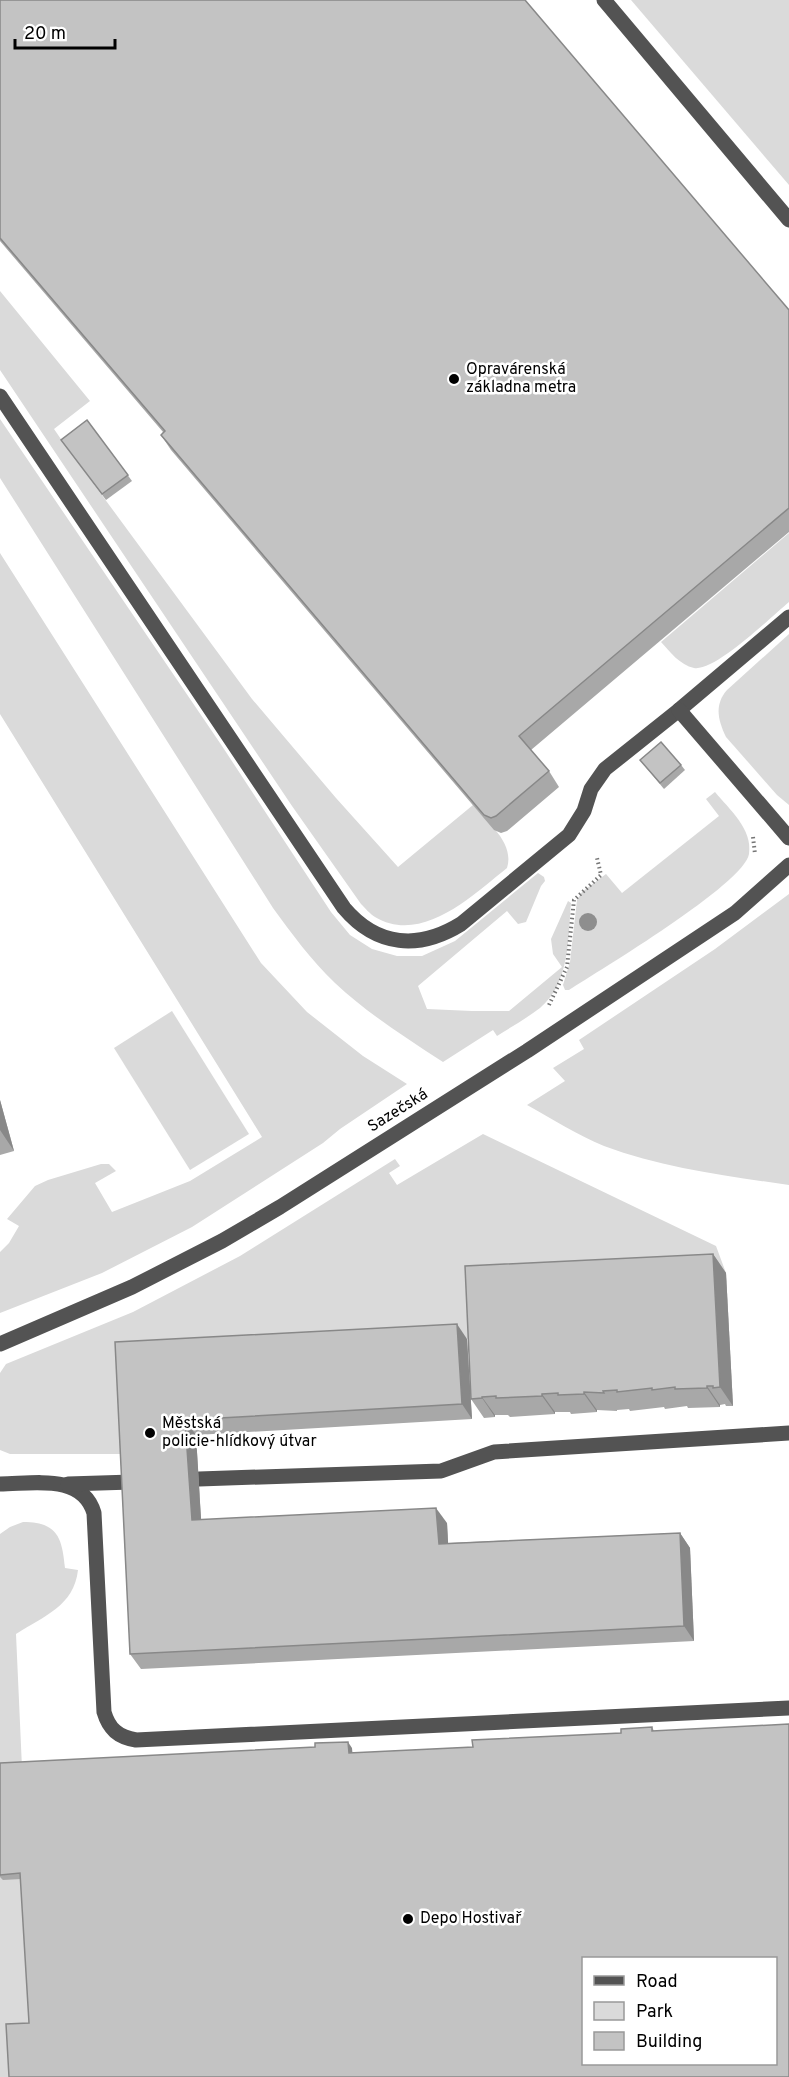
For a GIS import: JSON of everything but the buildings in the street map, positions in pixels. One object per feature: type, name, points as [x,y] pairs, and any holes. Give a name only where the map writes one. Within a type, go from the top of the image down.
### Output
[{"type":"street","points":[[604,0],[789,220]]},
{"type":"street","points":[[0,396],[344,908],[353,919],[381,936],[400,941],[423,941],[443,935],[462,924],[569,835],[584,812],[591,789],[605,770],[789,617]]},
{"type":"street","points":[[679,710],[789,838]]},
{"type":"street","name":"Sazečská","points":[[0,1344],[132,1287],[222,1241],[527,1051],[735,913],[789,865]]},
{"type":"street","points":[[199,1479],[441,1471],[494,1452],[789,1433]]},
{"type":"street","points":[[0,1484],[132,1482]]},
{"type":"street","points":[[64,1484],[76,1488],[84,1495],[91,1503],[94,1514],[104,1712],[114,1732],[125,1738],[136,1740],[789,1708]]},
{"type":"path","points":[[547,1009],[567,967],[574,900],[601,875],[597,858]]},
{"type":"green space","points":[[631,0],[789,0],[789,185]]},
{"type":"green space","points":[[0,291],[90,401],[54,429],[252,699],[336,798],[398,867],[473,805],[503,842],[507,850],[507,868],[463,903],[428,921],[411,925],[393,924],[375,917],[361,904],[292,806],[0,370]]},
{"type":"green space","points":[[0,419],[222,746],[331,912],[350,935],[372,949],[397,956],[422,956],[455,941],[538,873],[544,877],[545,881],[526,922],[518,924],[507,911],[418,986],[427,1009],[509,1011],[562,967],[553,954],[551,939],[568,901],[571,903],[568,945],[562,973],[550,998],[540,1008],[497,1036],[493,1030],[443,1062],[360,1005],[318,965],[273,908],[0,478]]},
{"type":"green space","points":[[789,533],[789,602],[729,653],[703,667],[694,668],[676,658],[661,642]]},
{"type":"green space","points":[[0,553],[261,963],[307,1012],[363,1056],[407,1084],[323,1143],[192,1227],[102,1273],[0,1313],[0,1252],[9,1243],[19,1226],[7,1219],[35,1186],[101,1164],[109,1164],[116,1171],[95,1183],[112,1212],[190,1181],[262,1137],[0,714]]},
{"type":"green space","points":[[789,634],[789,805],[777,795],[726,737],[721,725],[719,707],[727,690]]},
{"type":"green space","points":[[715,792],[739,820],[747,836],[749,854],[741,868],[723,885],[669,926],[569,990],[565,990],[563,985],[570,962],[577,900],[582,892],[606,874],[622,893],[719,816],[706,799]]},
{"type":"green space","points":[[789,894],[789,1185],[695,1170],[626,1154],[585,1137],[527,1105],[565,1081],[553,1068],[584,1049],[579,1040],[715,949]]},
{"type":"green space","points":[[172,1011],[249,1134],[190,1170],[114,1048]]},
{"type":"green space","points":[[483,1134],[716,1246],[726,1273],[478,1285],[480,1338],[126,1357],[131,1454],[10,1454],[0,1450],[0,1373],[6,1364],[133,1312],[240,1256],[395,1159],[400,1166],[389,1173],[397,1185]]},
{"type":"green space","points":[[23,1522],[44,1525],[51,1529],[60,1540],[65,1568],[78,1570],[71,1593],[64,1601],[56,1609],[16,1634],[22,1768],[0,1769],[0,1534]]},
{"type":"green space","points":[[0,1834],[24,1879],[33,2028],[13,2077],[0,2077]]},
{"type":"place","name":"Opravárenská základna metra","points":[[454,379]]},
{"type":"place","name":"Městská policie-hlídkový útvar","points":[[150,1433]]},
{"type":"place","name":"Depo Hostivař","points":[[408,1919]]}]
